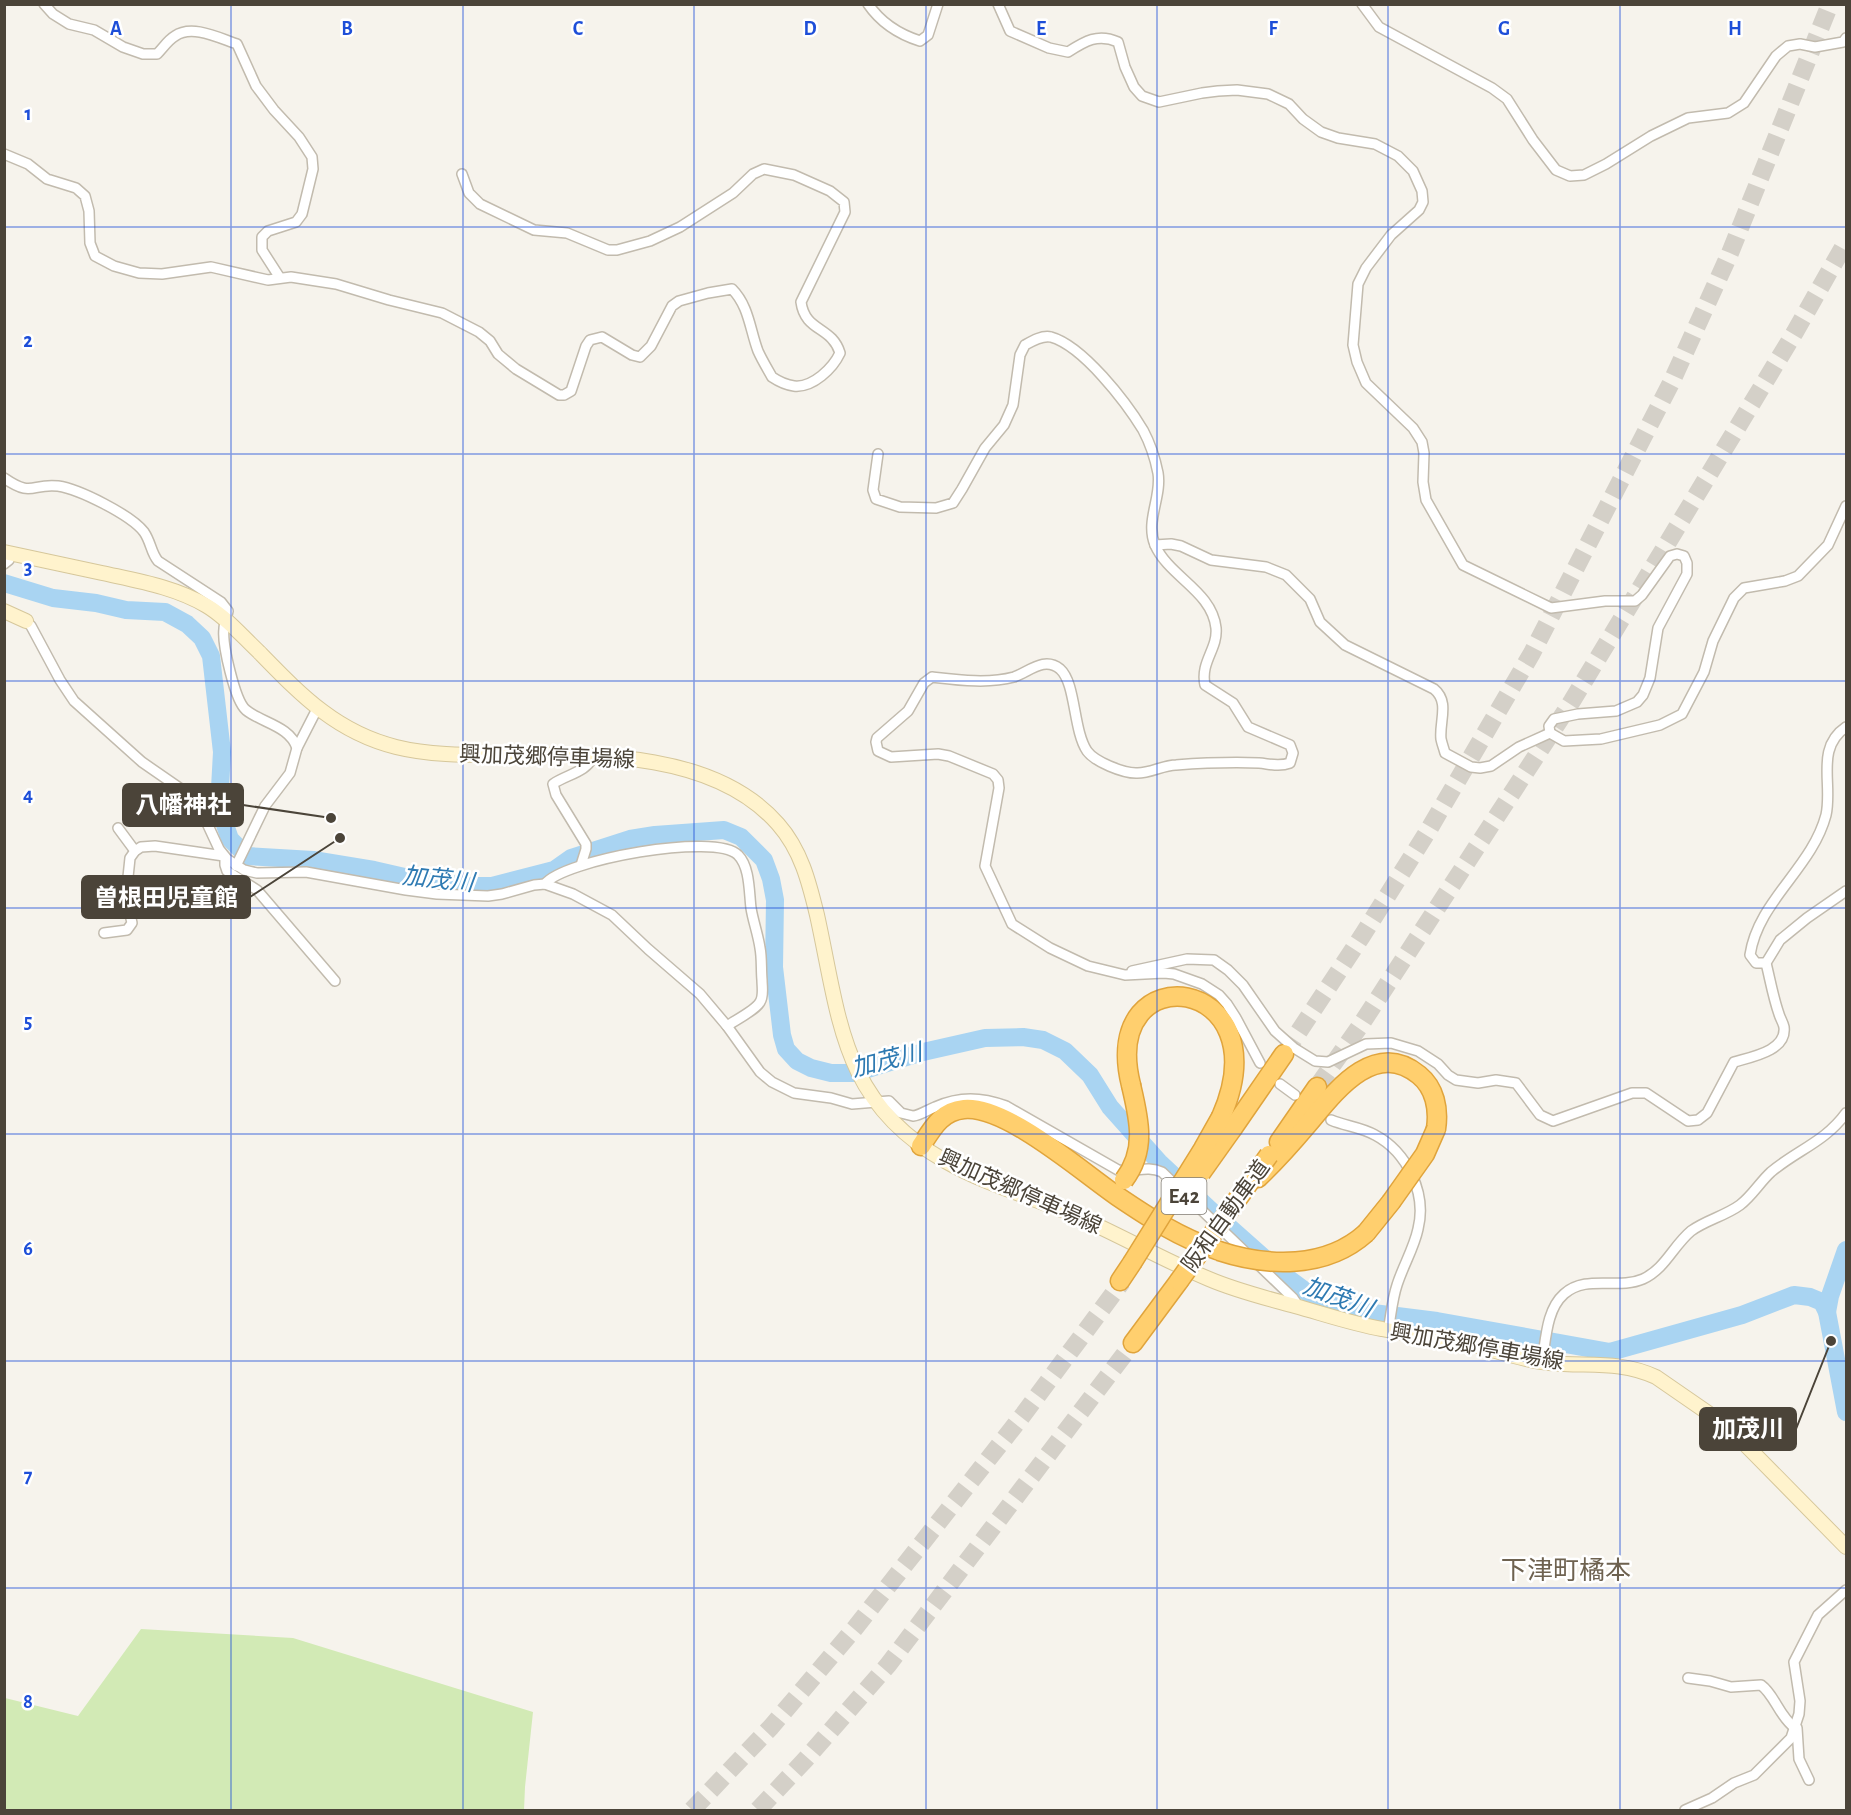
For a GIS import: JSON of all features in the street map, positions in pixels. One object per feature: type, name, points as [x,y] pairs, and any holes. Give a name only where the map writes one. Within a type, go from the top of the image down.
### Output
[{"type":"highway","points":[[1117,1185],[1134,1165],[1140,1142],[1139,1121],[1128,1071],[1127,1038],[1136,1019],[1150,1005],[1160,1000],[1179,996],[1197,1000],[1220,1017],[1231,1036],[1233,1046],[1233,1080],[1227,1122]]},
{"type":"highway","name":"阪和自動車道","points":[[1121,1282],[1227,1122],[1284,1054]]},
{"type":"highway","points":[[921,1146],[936,1123],[947,1114],[961,1109],[984,1111],[1027,1132],[1117,1185],[1169,1229],[1219,1251],[1260,1260],[1313,1260],[1342,1250],[1366,1233],[1391,1202],[1425,1154],[1436,1129],[1438,1119],[1436,1100],[1423,1078],[1403,1065],[1379,1064],[1362,1070],[1346,1081],[1273,1158]]},
{"type":"highway","name":"阪和自動車道","points":[[1133,1343],[1240,1196],[1273,1158],[1317,1087]]},
{"type":"main road","name":"興加茂郷停車場線","points":[[6,556],[167,589],[194,599],[226,620],[317,709],[347,729],[368,738],[413,751],[473,755],[593,756],[646,761],[710,778],[747,796],[777,823],[798,853],[807,877],[838,1018],[851,1060],[875,1103],[921,1146],[962,1170],[1073,1215],[1204,1277],[1243,1292],[1354,1323],[1462,1342],[1542,1362],[1612,1364],[1632,1368],[1656,1377],[1727,1426],[1846,1547]]},
{"type":"main road","points":[[4,611],[26,621]]},
{"type":"street","points":[[44,4],[61,20],[94,30],[123,47],[143,54],[157,54],[176,35],[189,30],[237,44],[256,86],[299,137],[312,157],[313,169],[302,213],[296,222],[268,231],[262,237],[262,250],[280,278]]},
{"type":"street","points":[[868,4],[877,17],[892,28],[920,41],[928,35],[938,4]]},
{"type":"street","points":[[998,4],[1010,31],[1049,48],[1068,52],[1088,39],[1107,37],[1118,42],[1129,77],[1142,96],[1159,102],[1218,91],[1237,90],[1268,94],[1289,104],[1303,119],[1321,132],[1338,138],[1375,144],[1398,156],[1413,171],[1422,191],[1423,202],[1419,210],[1391,234],[1358,284],[1353,345],[1366,383],[1413,428],[1422,442],[1423,483],[1426,500],[1463,565],[1551,608],[1605,601],[1635,601],[1642,595],[1670,556],[1677,554],[1684,556],[1687,563],[1687,574],[1658,628],[1650,678],[1643,695],[1637,702],[1616,711],[1578,714],[1554,719],[1549,726],[1550,733]]},
{"type":"street","points":[[1362,4],[1379,27],[1492,88],[1507,99],[1533,140],[1556,170],[1570,176],[1584,175],[1651,136],[1688,118],[1728,113],[1744,102],[1776,56],[1788,46],[1800,44],[1815,47],[1843,42],[1846,38]]},
{"type":"street","points":[[4,154],[28,164],[48,179],[76,188],[85,196],[89,211],[90,243],[95,256],[114,266],[140,273],[162,274],[211,267],[268,280],[291,277],[336,284],[442,313],[479,332],[490,341],[498,354],[516,369],[559,394],[564,395],[571,391],[590,340],[602,337],[632,355],[640,357],[651,346],[672,306],[680,301],[724,289],[732,289],[738,295],[746,310],[759,352],[772,377],[796,387],[807,384],[822,375],[836,362],[840,353],[837,341],[811,324],[802,312],[801,302],[845,212],[844,202],[830,191],[794,175],[764,169],[753,174],[733,193],[680,227],[650,241],[608,250],[567,233],[534,230],[480,204],[469,193],[462,174]]},
{"type":"street","points":[[878,454],[873,490],[876,499],[900,507],[936,508],[953,503],[985,448],[1004,424],[1013,405],[1020,355],[1025,345],[1049,337],[1070,347],[1091,364],[1114,389],[1143,430],[1158,475],[1158,500],[1151,529],[1155,545],[1168,563],[1205,601],[1216,629],[1213,647],[1203,673],[1205,685],[1233,703],[1248,727],[1290,745],[1293,753],[1290,763],[1281,766],[1260,763],[1164,765],[1137,773],[1115,769],[1090,754],[1082,743],[1068,680],[1060,669],[1048,664],[1032,666],[1017,676],[1004,679],[966,680],[932,677],[924,683],[908,711],[877,738],[876,742],[878,751],[891,757],[938,754],[949,756],[993,774],[998,780],[999,788],[985,866],[1012,924],[1088,966],[1118,974],[1173,974],[1193,979],[1211,989],[1219,995],[1236,1018],[1260,1064]]},
{"type":"street","points":[[4,478],[25,489],[64,487],[123,514],[142,530],[158,561],[207,591],[225,606],[228,611],[224,640],[239,702],[249,712],[290,735],[297,748]]},
{"type":"street","points":[[1550,733],[1564,741],[1601,739],[1660,725],[1682,714],[1704,672],[1713,641],[1734,598],[1744,588],[1785,581],[1798,576],[1828,545],[1846,506]]},
{"type":"street","points":[[1155,545],[1181,546],[1211,560],[1266,567],[1286,575],[1311,599],[1320,622],[1345,645],[1440,694],[1444,707],[1441,739],[1445,753],[1472,767],[1491,766],[1519,747],[1550,733]]},
{"type":"street","points":[[26,621],[32,626],[60,680],[74,701],[142,762],[194,798],[225,857],[227,872],[256,890],[335,981]]},
{"type":"street","points":[[237,863],[265,806],[290,773],[297,748],[317,709]]},
{"type":"street","points":[[1766,963],[1756,963],[1750,955],[1752,940],[1764,915],[1810,850],[1826,815],[1827,756],[1836,733],[1846,727]]},
{"type":"street","points":[[581,865],[586,844],[556,795],[553,784],[585,768],[593,756]]},
{"type":"street","points":[[118,828],[135,851]]},
{"type":"street","points":[[104,933],[127,930],[131,926],[132,917],[126,896],[129,860],[135,851],[146,846],[225,857],[257,873],[306,872],[437,894],[488,896],[545,884],[573,894],[612,915],[700,994],[727,1026],[760,1072],[779,1087],[795,1093],[831,1098],[852,1104],[889,1101],[901,1113],[913,1116],[955,1100],[986,1099],[1015,1110],[1118,1170],[1127,1171],[1146,1167],[1155,1169],[1170,1180],[1300,1307]]},
{"type":"street","points":[[545,884],[551,878],[581,865],[673,848],[705,846],[726,849],[737,854],[744,865],[761,950],[762,995],[758,1005],[727,1026]]},
{"type":"street","points":[[1118,974],[1172,961],[1192,958],[1209,959],[1222,965],[1238,979],[1275,1032],[1294,1048],[1315,1061],[1328,1062],[1366,1044],[1397,1044],[1428,1057],[1456,1080],[1478,1083],[1496,1080],[1515,1083],[1540,1115],[1553,1121],[1632,1093],[1646,1093],[1688,1120],[1698,1119],[1707,1113],[1734,1062],[1776,1046],[1784,1035],[1784,1025],[1779,1015],[1766,963],[1780,940],[1806,918],[1846,891]]},
{"type":"street","points":[[1280,1084],[1295,1095]]},
{"type":"street","points":[[1542,1362],[1551,1313],[1564,1293],[1581,1284],[1620,1284],[1649,1276],[1661,1266],[1689,1233],[1701,1224],[1741,1205],[1771,1172],[1818,1141],[1846,1113]]},
{"type":"street","points":[[1331,1120],[1368,1131],[1383,1140],[1404,1161],[1415,1182],[1420,1205],[1419,1227],[1393,1301],[1389,1328]]},
{"type":"street","points":[[1685,1810],[1712,1798],[1734,1783],[1754,1775],[1791,1738],[1800,1701],[1794,1662],[1818,1615],[1846,1590]]},
{"type":"street","points":[[1688,1678],[1710,1681],[1731,1688],[1761,1685],[1766,1688],[1782,1716],[1796,1725]]},
{"type":"street","points":[[1796,1725],[1799,1759],[1809,1780]]},
{"type":"green space","points":[[141,1629],[293,1638],[533,1712],[524,1810],[5,1810],[5,1698],[78,1716]]},
{"type":"waterway","name":"加茂川","points":[[4,583],[53,598],[96,603],[126,610],[165,612],[187,624],[202,638],[211,656],[222,752],[220,788],[224,822],[230,839],[247,856],[313,860],[422,881],[492,886],[554,870],[571,858],[630,839],[724,830],[741,837],[764,860],[771,879],[775,900],[774,967],[782,1035],[786,1049],[797,1061],[811,1068],[831,1073],[855,1073],[923,1052],[985,1038],[1023,1037],[1043,1040],[1065,1051],[1090,1075],[1110,1107],[1159,1162],[1281,1273],[1308,1293],[1332,1303],[1365,1312],[1437,1321],[1610,1352],[1742,1315],[1794,1295],[1810,1297],[1822,1302],[1827,1312],[1846,1412]]},
{"type":"waterway","points":[[1827,1312],[1830,1296],[1846,1250]]},
{"type":"tunnel","points":[[1284,1054],[1428,831],[1532,653],[1671,383],[1730,253],[1830,4]]},
{"type":"tunnel","points":[[1317,1087],[1360,1026],[1572,701],[1795,332],[1846,242]]},
{"type":"tunnel","points":[[692,1810],[771,1727],[855,1628],[1023,1415],[1122,1282]]},
{"type":"tunnel","points":[[758,1810],[888,1665],[1133,1343]]},
{"type":"place","name":"八幡神社","points":[[331,818]]},
{"type":"place","name":"曽根田児童館","points":[[340,838]]},
{"type":"place","name":"加茂川","points":[[1831,1341]]},
{"type":"district","name":"下津町橘本","points":[[1566,1571]]}]
